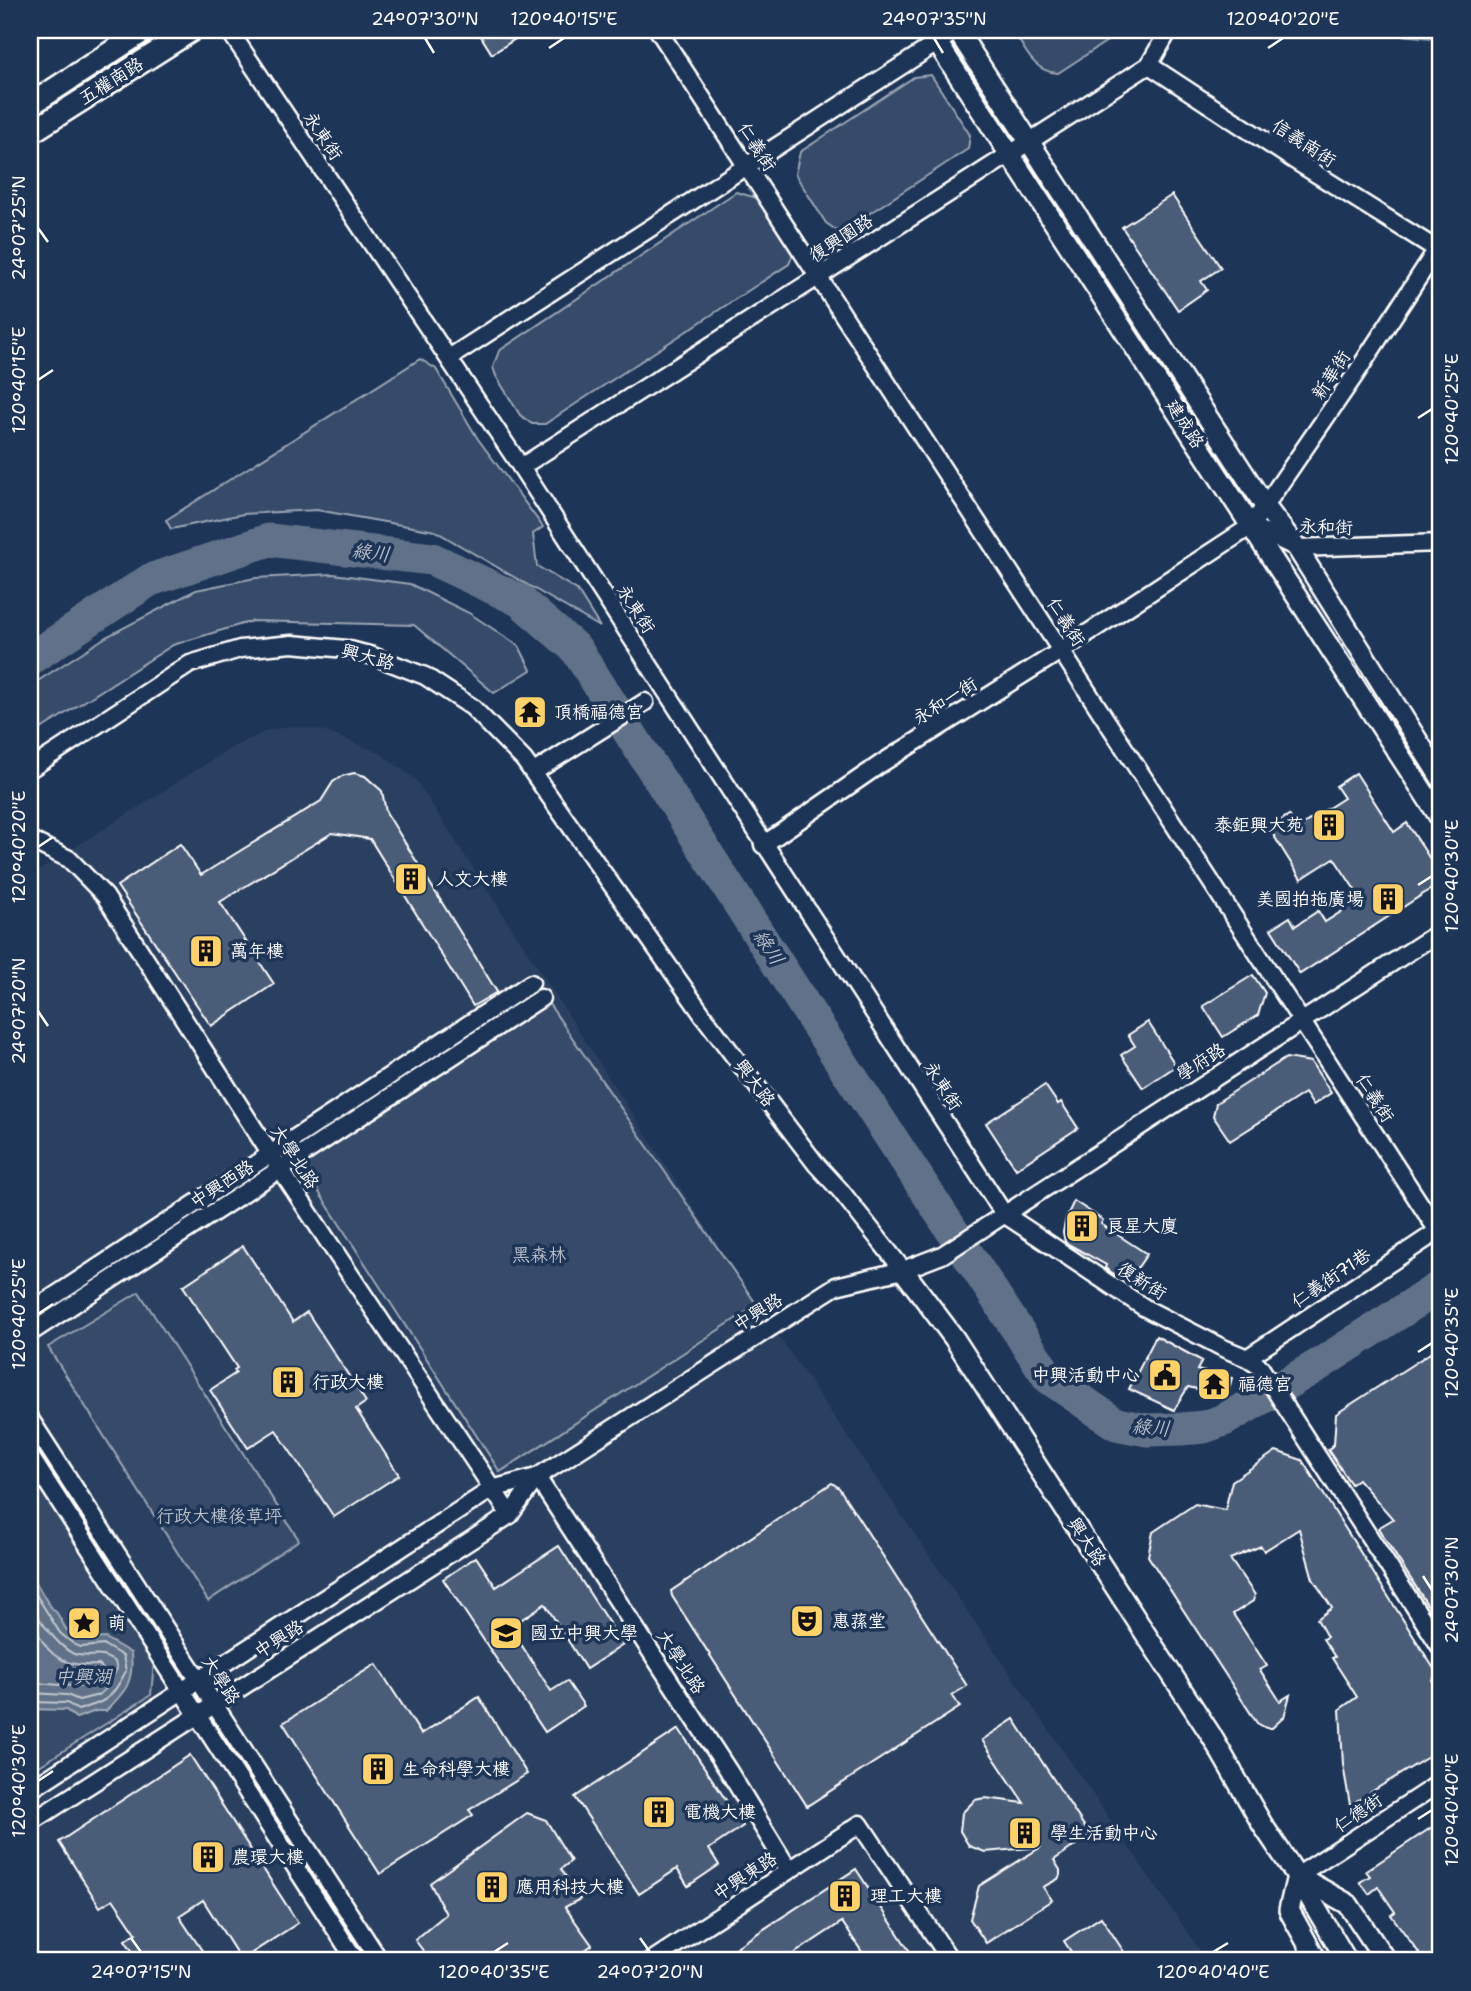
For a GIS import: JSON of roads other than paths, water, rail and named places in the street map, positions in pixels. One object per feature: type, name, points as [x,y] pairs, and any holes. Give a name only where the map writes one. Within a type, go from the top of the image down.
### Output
[{"type":"main road","name":"五權南路","points":[[30,106],[145,30]]},
{"type":"main road","name":"五權南路","points":[[30,133],[192,30]]},
{"type":"street","name":"永東街","points":[[229,30],[521,467],[1004,1214]]},
{"type":"street","name":"仁義街","points":[[658,30],[1440,1232]]},
{"type":"street","points":[[449,358],[746,165],[933,36],[957,30]]},
{"type":"street","name":"建成路","points":[[957,30],[1265,506],[1297,548],[1441,778]]},
{"type":"street","name":"復興園路","points":[[521,467],[1009,152],[1149,65],[1169,30]]},
{"type":"street","name":"建成路","points":[[933,36],[1441,819]]},
{"type":"street","name":"信義南街","points":[[1149,65],[1294,160],[1440,248]]},
{"type":"street","name":"新華街","points":[[1251,526],[1440,248]]},
{"type":"street","name":"永和街","points":[[1251,526],[1297,548],[1363,548],[1441,543]]},
{"type":"street","name":"永和一街","points":[[763,845],[882,763],[1062,650],[1251,526]]},
{"type":"street","name":"興大路","points":[[30,769],[190,664],[240,649],[292,644],[318,645],[364,653],[425,676],[472,707],[534,772],[705,1018],[954,1338],[1211,1735],[1262,1824],[1297,1876],[1347,1961]]},
{"type":"street","points":[[534,772],[645,702]]},
{"type":"street","name":"大學北路","points":[[30,840],[69,859],[105,896],[279,1169],[510,1515]]},
{"type":"street","name":"學府路","points":[[903,1270],[942,1255],[1441,931]]},
{"type":"street","name":"中興西路","points":[[30,1312],[531,983]]},
{"type":"street","name":"中興西路","points":[[30,1333],[541,998]]},
{"type":"street","name":"復新街","points":[[1004,1214],[1145,1308],[1247,1358],[1264,1373],[1441,1648]]},
{"type":"street","name":"仁義街71巷","points":[[1247,1358],[1440,1232]]},
{"type":"street","name":"中興路","points":[[30,1790],[492,1489],[537,1477],[836,1286],[903,1270]]},
{"type":"street","name":"大學路","points":[[30,1419],[380,1961]]},
{"type":"street","points":[[30,1457],[356,1961]]},
{"type":"street","name":"中興路","points":[[30,1823],[213,1703],[510,1515],[537,1477]]},
{"type":"street","name":"大學北路","points":[[537,1477],[729,1770],[789,1870]]},
{"type":"street","name":"仁德街","points":[[1297,1876],[1441,1782]]},
{"type":"street","name":"中興東路","points":[[651,1961],[860,1824],[951,1961]]},
{"type":"street","points":[[1297,1876],[1289,1910],[1317,1961]]},
{"type":"street","name":"興大路","points":[[1297,1876],[1348,1904],[1386,1961]]},
{"type":"water","name":"中興湖","points":[[30,1565],[34,1579],[66,1629],[80,1640],[105,1638],[131,1653],[130,1679],[119,1698],[106,1711],[96,1711],[76,1718],[66,1710],[30,1709]]},
{"type":"waterway","name":"綠川","points":[[30,659],[150,580],[269,540],[432,559],[519,600],[576,649],[815,1022],[1049,1378],[1116,1424],[1147,1430],[1181,1429],[1204,1427],[1224,1420],[1320,1364],[1441,1286]]},
{"type":"place","name":"頂橋福德宮","points":[[530,712]]},
{"type":"place","name":"泰鉅興大苑","points":[[1329,825]]},
{"type":"place","name":"人文大樓","points":[[411,879]]},
{"type":"place","name":"美國拍拖廣場","points":[[1388,899]]},
{"type":"place","name":"萬年樓","points":[[206,951]]},
{"type":"place","name":"良星大廈","points":[[1082,1226]]},
{"type":"place","name":"中興活動中心","points":[[1165,1375]]},
{"type":"place","name":"行政大樓","points":[[288,1382]]},
{"type":"place","name":"福德宮","points":[[1214,1384]]},
{"type":"place","name":"惠蓀堂","points":[[807,1621]]},
{"type":"place","name":"萌","points":[[84,1623]]},
{"type":"place","name":"國立中興大學","points":[[506,1633]]},
{"type":"place","name":"生命科學大樓","points":[[378,1769]]},
{"type":"place","name":"電機大樓","points":[[659,1812]]},
{"type":"place","name":"學生活動中心","points":[[1025,1833]]},
{"type":"place","name":"農環大樓","points":[[208,1857]]},
{"type":"place","name":"應用科技大樓","points":[[492,1887]]},
{"type":"place","name":"理工大樓","points":[[845,1896]]},
{"type":"park label","name":"黑森林","points":[[539,1255]]},
{"type":"park label","name":"行政大樓後草坪","points":[[219,1516]]}]
